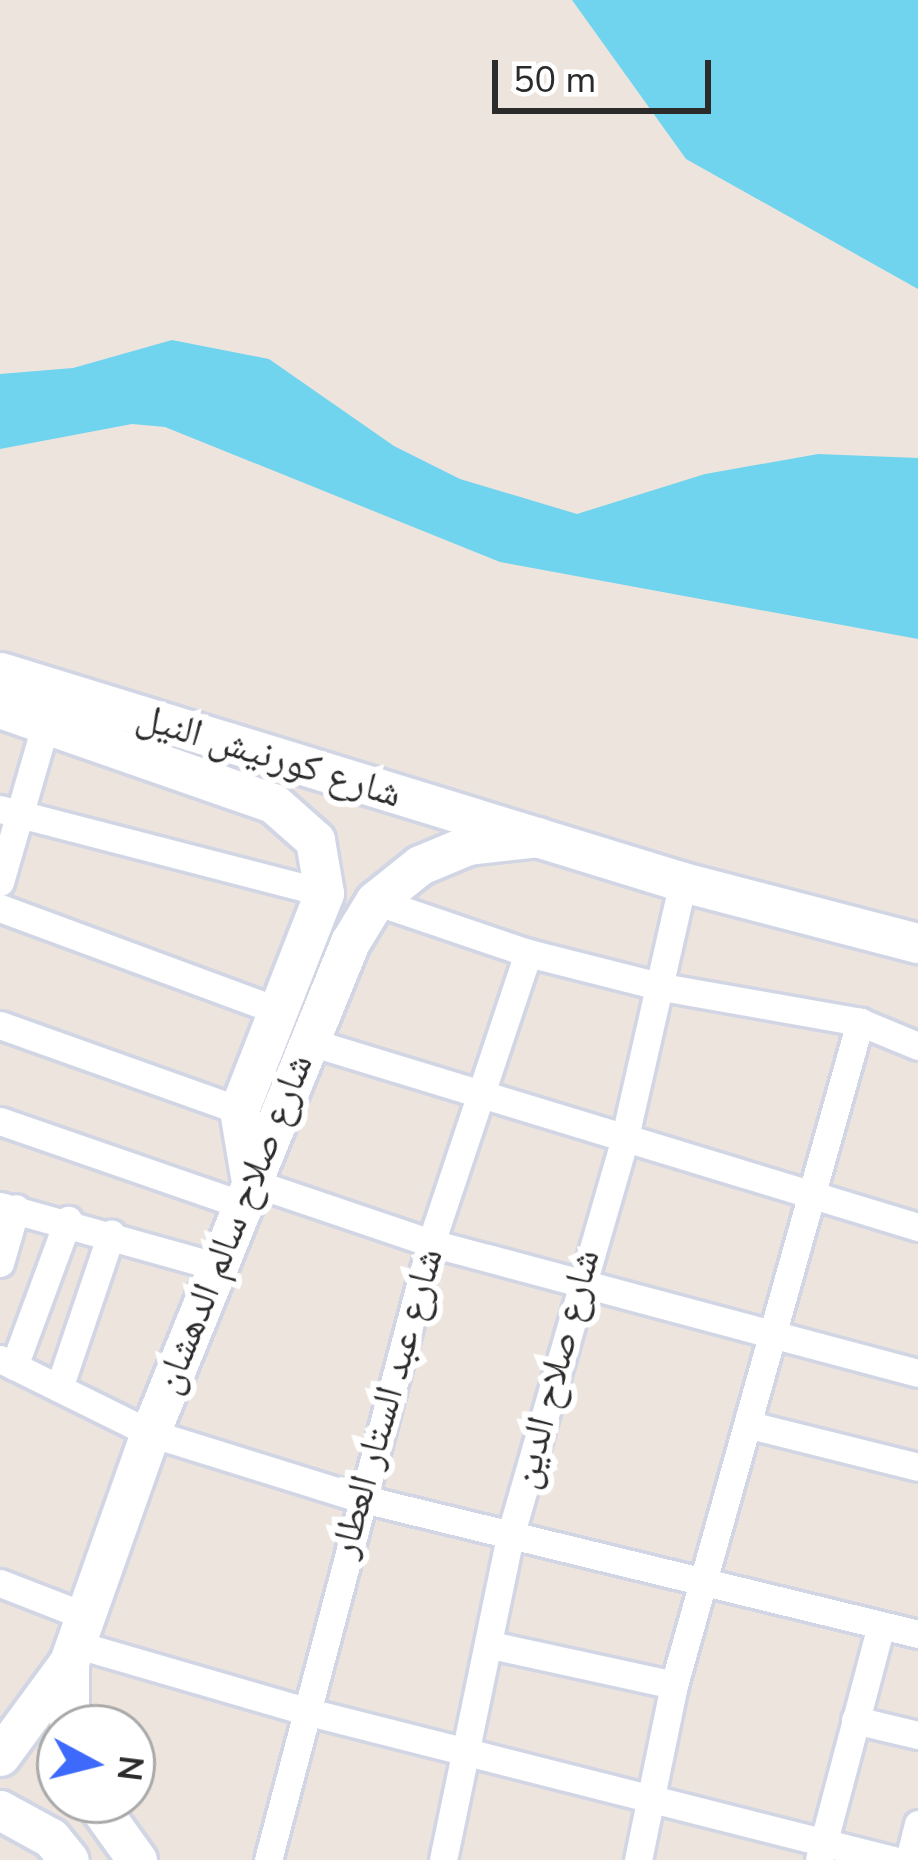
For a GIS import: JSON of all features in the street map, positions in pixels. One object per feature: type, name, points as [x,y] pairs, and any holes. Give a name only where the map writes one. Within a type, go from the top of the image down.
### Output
[{"type":"main road","name":"شارع كورنيش النيل","points":[[0,672],[682,882],[918,943]]},
{"type":"main road","name":"شارع كورنيش النيل","points":[[0,708],[289,812],[322,856],[324,893]]},
{"type":"main road","name":"شارع صلاح سالم الدهشان","points":[[71,1704],[76,1641],[150,1433],[307,1041],[376,901],[446,852],[538,837]]},
{"type":"main road","points":[[247,1194],[239,1110],[324,893]]},
{"type":"main road","points":[[0,1756],[76,1641]]},
{"type":"main road","points":[[0,1810],[51,1838],[69,1860]]},
{"type":"main road","points":[[111,1824],[137,1860]]},
{"type":"street","points":[[0,881],[13,812],[46,723]]},
{"type":"street","points":[[13,812],[324,893]]},
{"type":"street","name":"شارع صلاح الدين","points":[[443,1860],[509,1540],[578,1280],[625,1141],[682,882]]},
{"type":"street","points":[[376,901],[528,953],[662,987],[860,1022],[918,1046]]},
{"type":"street","points":[[0,908],[278,1011]]},
{"type":"street","name":"شارع عبد الستار العطار","points":[[268,1860],[358,1498],[431,1243],[528,953]]},
{"type":"street","points":[[638,1860],[647,1798],[674,1685],[860,1022]]},
{"type":"street","points":[[0,1024],[239,1110]]},
{"type":"street","points":[[307,1041],[918,1228]]},
{"type":"street","points":[[0,1121],[247,1194],[918,1373]]},
{"type":"street","points":[[0,1263],[8,1207],[68,1220],[218,1267]]},
{"type":"street","points":[[68,1220],[7,1363],[150,1433],[509,1540],[906,1625],[855,1720],[821,1849]]},
{"type":"street","points":[[58,1388],[111,1234]]},
{"type":"street","points":[[750,1425],[918,1467]]},
{"type":"street","points":[[0,1583],[76,1641],[304,1712],[647,1798],[821,1849],[892,1860]]},
{"type":"street","points":[[491,1645],[674,1685]]},
{"type":"street","points":[[855,1720],[918,1736]]},
{"type":"street","points":[[909,1860],[918,1824]]},
{"type":"water","points":[[572,0],[918,0],[918,289],[686,159]]},
{"type":"water","points":[[172,340],[269,359],[394,446],[460,479],[577,514],[705,474],[818,454],[918,458],[918,639],[500,562],[165,427],[132,424],[0,449],[0,374],[73,368]]}]
